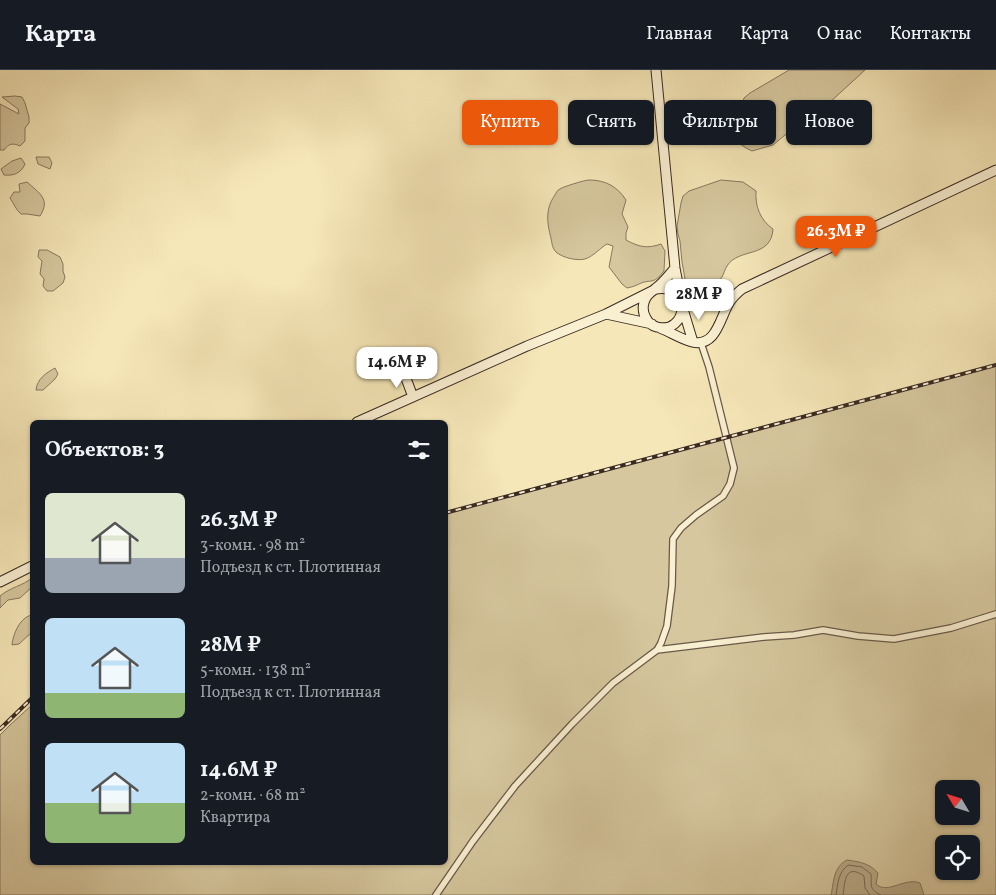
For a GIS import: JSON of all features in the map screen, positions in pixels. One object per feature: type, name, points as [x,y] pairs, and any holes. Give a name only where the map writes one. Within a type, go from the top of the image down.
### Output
[{"type":"street","points":[[436,895],[473,841],[515,786],[613,683],[657,650],[662,644],[667,626],[672,586],[673,539],[681,528],[723,496],[730,484],[734,468],[709,367],[697,343],[682,303],[675,268],[656,70]]},
{"type":"street","points":[[675,268],[645,298],[643,313],[646,319],[655,326],[697,343],[712,337],[728,305],[742,289],[996,170]]},
{"type":"street","points":[[361,420],[527,346],[606,314],[656,289],[670,289],[676,293],[682,303],[682,314],[673,325],[666,328],[606,314]]},
{"type":"street","points":[[404,373],[413,397]]},
{"type":"street","points":[[0,582],[30,567]]},
{"type":"street","points":[[657,650],[823,630],[858,636],[894,639],[951,628],[996,614]]},
{"type":"shaded area","points":[[789,70],[865,70],[832,100],[786,100],[786,134],[776,142],[776,100],[743,100],[750,93]]},
{"type":"shaded area","points":[[2,97],[22,97],[29,117],[29,123],[25,128],[25,141],[20,146],[11,144],[4,150],[0,150],[0,104],[19,114],[18,109]]},
{"type":"shaded area","points":[[742,145],[773,145],[752,151]]},
{"type":"shaded area","points":[[36,157],[49,157],[52,163],[50,169],[38,164]]},
{"type":"shaded area","points":[[21,158],[25,164],[19,172],[4,175],[1,169],[12,161]]},
{"type":"shaded area","points":[[589,180],[600,181],[610,185],[619,191],[626,200],[622,214],[628,227],[626,240],[643,246],[661,244],[665,251],[664,271],[657,279],[627,288],[609,267],[613,246],[607,244],[582,260],[566,257],[555,250],[552,245],[548,221],[548,211],[552,200],[559,189]]},
{"type":"shaded area","points":[[721,180],[743,182],[756,191],[756,202],[759,212],[773,229],[767,245],[732,260],[705,301],[697,307],[690,304],[682,262],[677,226],[681,203],[683,196],[689,191]]},
{"type":"shaded area","points":[[27,182],[39,193],[44,201],[40,216],[21,214],[10,198],[14,192],[20,192],[19,184]]},
{"type":"shaded area","points":[[39,250],[47,250],[60,257],[63,264],[65,277],[63,283],[53,291],[47,291],[43,286],[44,279],[40,274],[42,261],[38,257]]},
{"type":"shaded area","points":[[996,365],[996,895],[0,895],[0,735],[30,707],[30,865],[448,865],[448,512]]},
{"type":"shaded area","points":[[55,368],[58,374],[55,379],[43,390],[36,390],[45,374]]},
{"type":"shaded area","points":[[30,579],[30,589],[20,598],[8,600],[0,608],[0,596]]},
{"type":"shaded area","points":[[30,616],[30,634],[19,644],[12,645],[18,627]]},
{"type":"water","points":[[847,860],[856,861],[875,870],[878,873],[876,884],[881,887],[886,888],[908,882],[920,883],[924,895],[831,895],[837,871],[842,863]]},
{"type":"railway","points":[[448,512],[996,365]]},
{"type":"railway","points":[[0,729],[30,700]]}]
